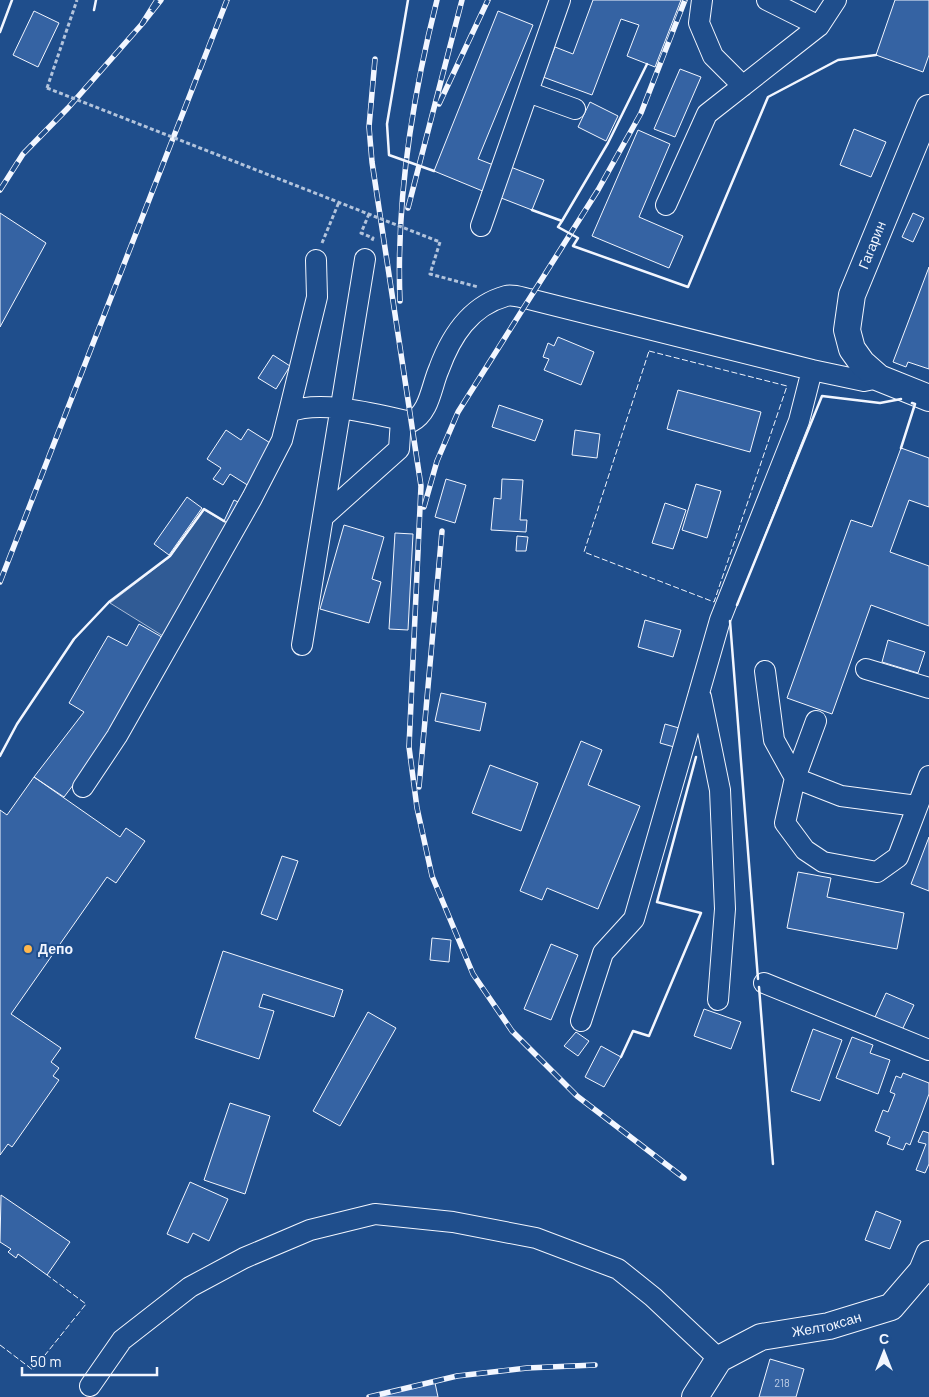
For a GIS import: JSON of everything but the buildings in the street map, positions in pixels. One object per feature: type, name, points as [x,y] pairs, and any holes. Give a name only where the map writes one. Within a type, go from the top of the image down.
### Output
[{"type":"main road","name":"Гагарин","points":[[879,378],[862,363],[852,349],[847,330],[847,314],[852,295],[929,108]]},
{"type":"main road","points":[[879,378],[929,398]]},
{"type":"main road","name":"Желтоксан","points":[[719,1359],[760,1336],[829,1326],[891,1307],[927,1267]]},
{"type":"main road","points":[[695,1397],[719,1359]]},
{"type":"lane","points":[[481,226],[560,0]]},
{"type":"lane","points":[[702,0],[699,23],[713,56],[742,86]]},
{"type":"lane","points":[[767,0],[819,26]]},
{"type":"lane","points":[[666,205],[707,114],[819,26],[836,0]]},
{"type":"lane","points":[[528,92],[575,109]]},
{"type":"lane","points":[[302,645],[365,259]]},
{"type":"lane","points":[[83,787],[117,736],[252,498],[282,440],[317,297],[316,260]]},
{"type":"lane","points":[[289,412],[298,409],[341,409],[411,422],[418,418],[428,403],[438,369],[457,330],[473,313],[508,296],[529,299],[812,370],[864,381],[879,378]]},
{"type":"lane","points":[[581,1021],[603,953],[634,919],[720,620],[799,421],[812,370]]},
{"type":"lane","points":[[324,517],[399,449],[401,420]]},
{"type":"lane","points":[[866,669],[929,688]]},
{"type":"lane","points":[[765,670],[774,740],[795,778],[841,796],[917,806]]},
{"type":"lane","points":[[700,692],[720,790],[725,910],[718,1000]]},
{"type":"lane","points":[[816,721],[795,778],[786,823],[805,850],[823,862],[877,872],[898,857],[929,776]]},
{"type":"lane","points":[[764,983],[929,1050]]},
{"type":"lane","points":[[90,1386],[122,1340],[190,1287],[244,1258],[310,1230],[375,1214],[453,1222],[536,1238],[618,1269],[653,1297],[719,1359]]},
{"type":"path","points":[[77,0],[47,88],[440,242],[430,274],[508,296]]},
{"type":"path","points":[[316,260],[339,202]]},
{"type":"path","points":[[365,259],[373,238],[361,233],[369,214]]},
{"type":"shaded area","points":[[204,510],[231,526],[163,636],[110,603],[170,557]]},
{"type":"railway","points":[[157,0],[142,24],[161,0]]},
{"type":"railway","points":[[0,582],[227,0]]},
{"type":"railway","points":[[400,301],[399,263],[403,187],[413,112],[437,0]]},
{"type":"railway","points":[[408,208],[462,0]]},
{"type":"railway","points":[[439,104],[488,0]]},
{"type":"railway","points":[[424,507],[437,461],[458,412],[598,190],[641,113],[685,0]]},
{"type":"railway","points":[[0,190],[23,154],[68,108],[142,24]]},
{"type":"railway","points":[[375,59],[369,127],[372,162],[421,486],[409,747],[417,808],[432,876],[473,974],[512,1031],[577,1096],[684,1178]]},
{"type":"railway","points":[[419,787],[442,531]]},
{"type":"railway","points":[[369,1397],[457,1376],[527,1368],[595,1365]]},
{"type":"fence","points":[[649,351],[787,386],[714,602],[584,552],[649,351]]},
{"type":"fence","points":[[0,1345],[33,1370],[86,1304],[47,1275]]},
{"type":"wall","points":[[0,32],[12,0]]},
{"type":"wall","points":[[94,10],[96,0]]},
{"type":"wall","points":[[408,0],[387,124],[389,155],[434,171]]},
{"type":"wall","points":[[532,210],[562,221],[558,227],[578,238],[573,246],[688,287],[768,97],[838,60],[876,55]]},
{"type":"wall","points":[[562,221],[608,143],[647,64]]},
{"type":"wall","points":[[737,605],[822,396],[880,403],[901,399]]},
{"type":"wall","points":[[901,448],[915,404],[912,403]]},
{"type":"wall","points":[[0,756],[17,724],[74,639],[109,602],[170,556],[204,509],[224,521]]},
{"type":"wall","points":[[730,621],[758,979]]},
{"type":"wall","points":[[621,1057],[633,1031],[649,1036],[701,913],[657,902],[696,757]]},
{"type":"wall","points":[[759,987],[773,1164]]},
{"type":"place","name":"Депо","points":[[28,949]]}]
